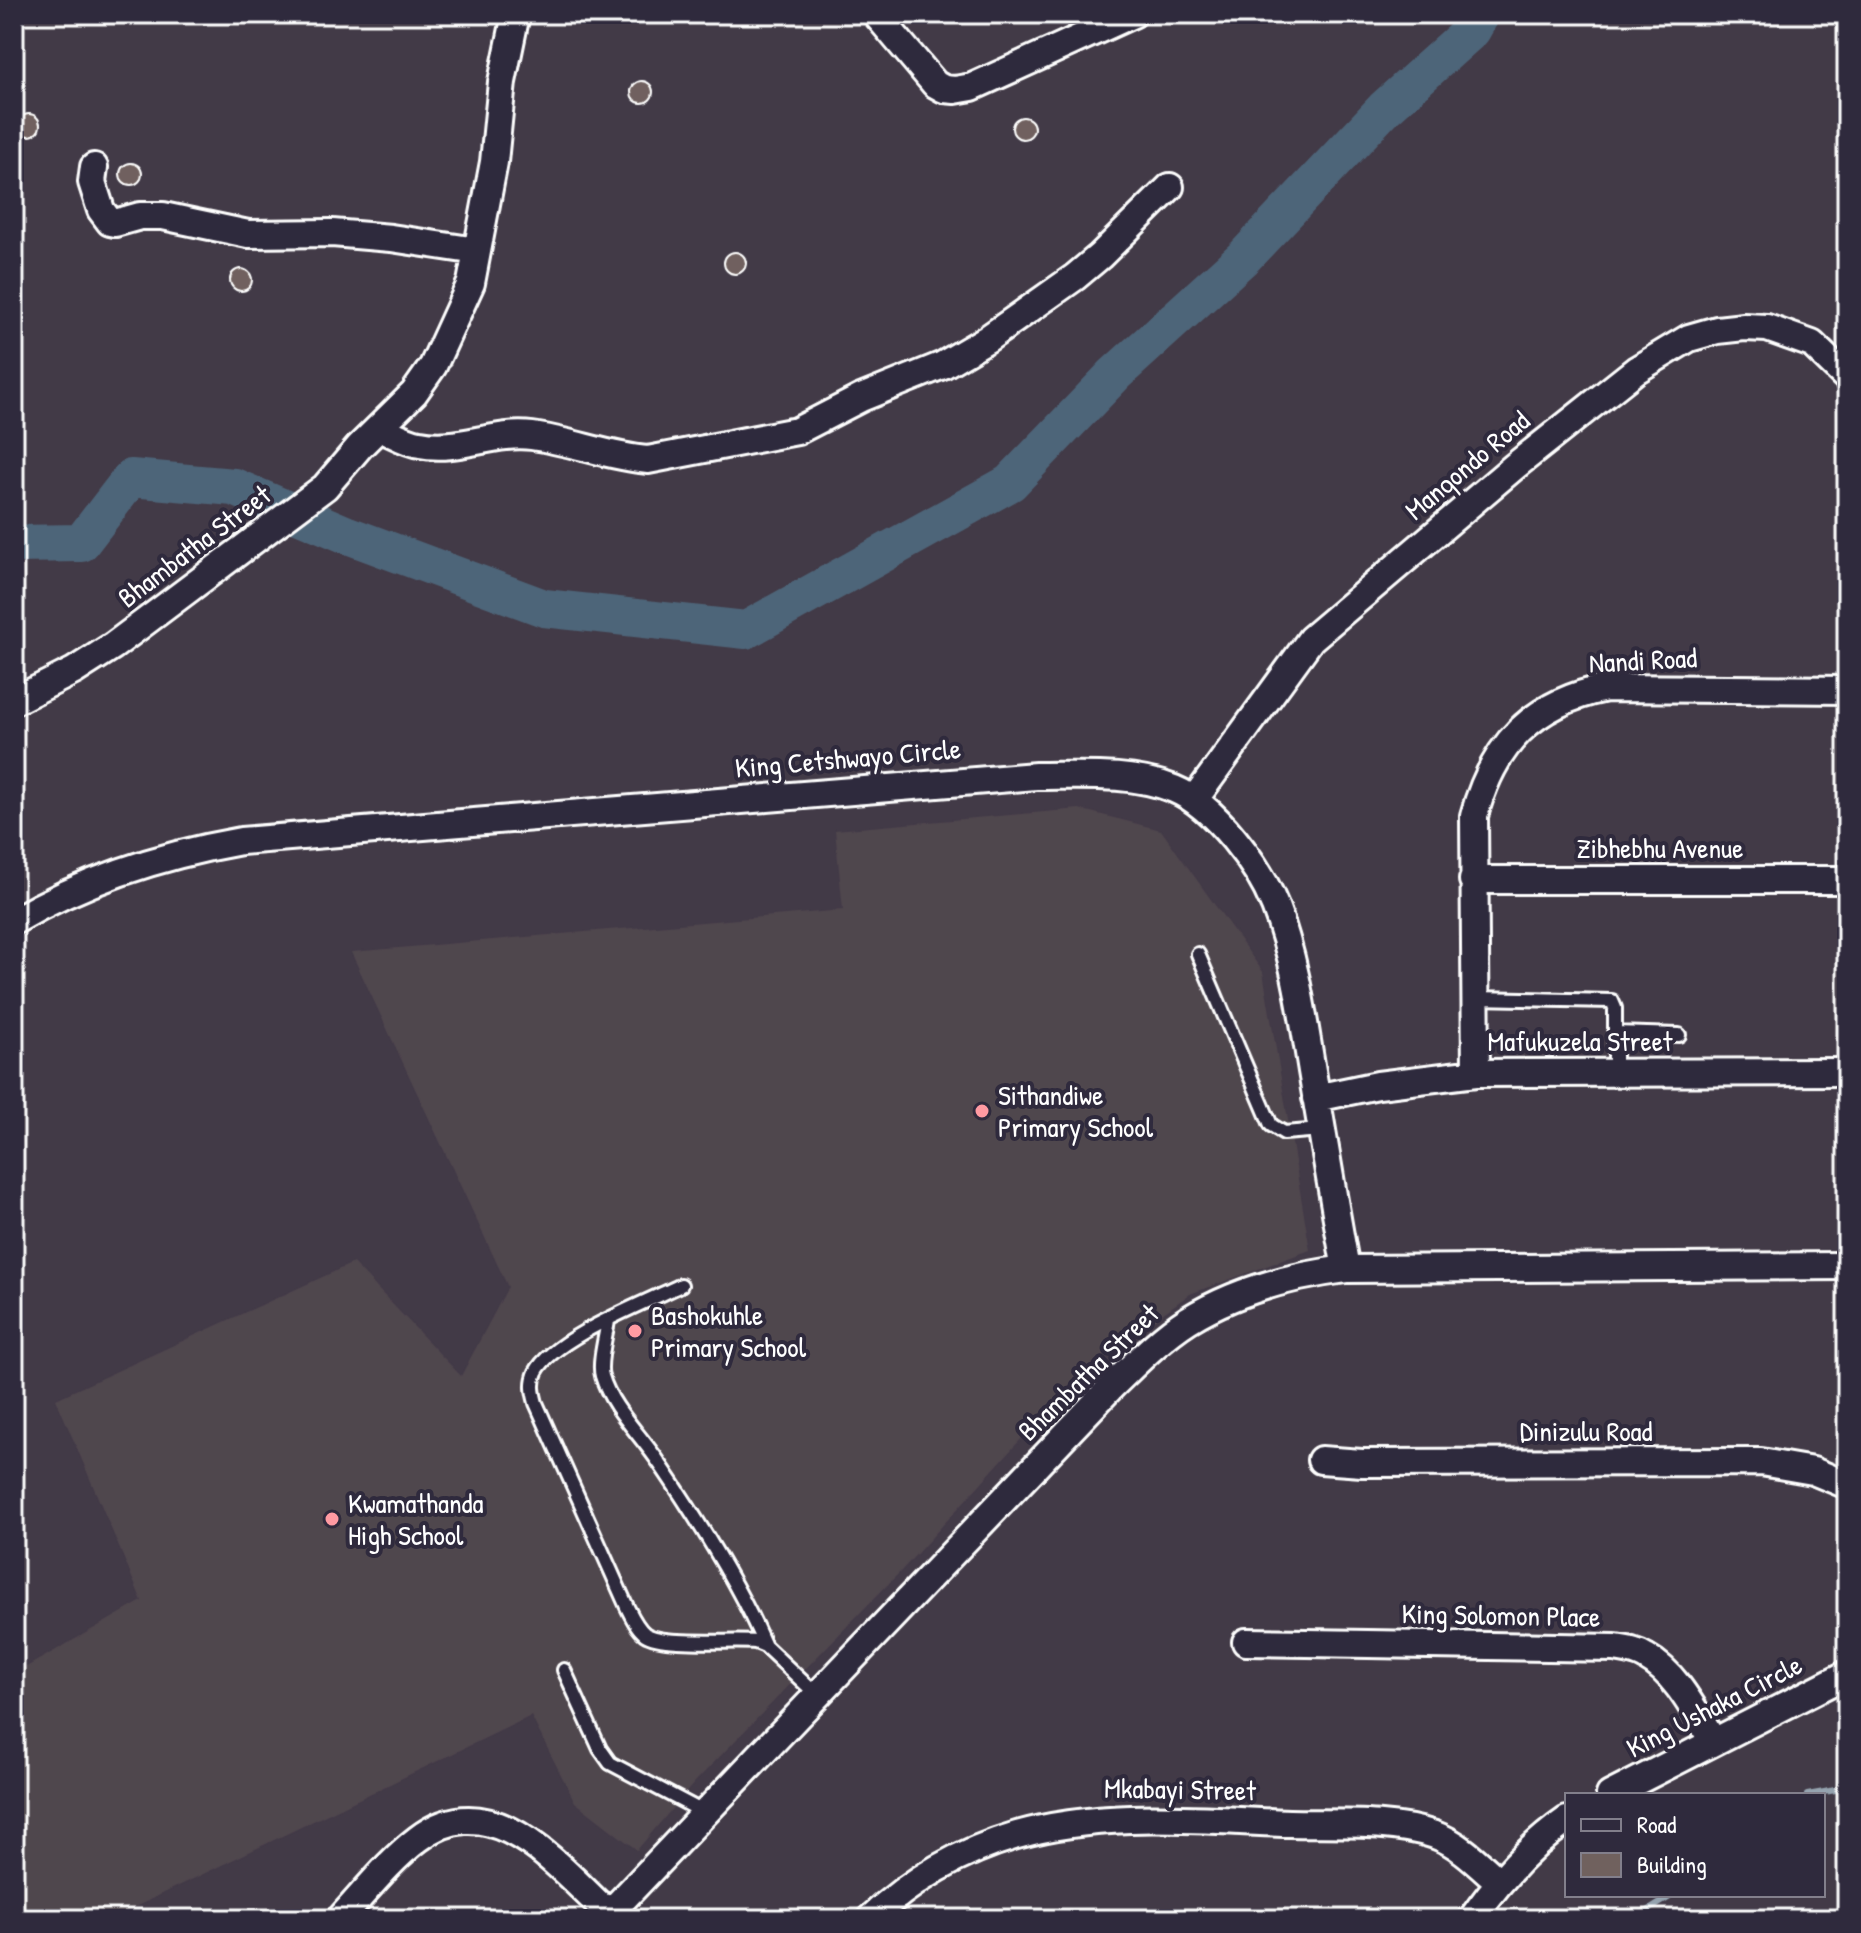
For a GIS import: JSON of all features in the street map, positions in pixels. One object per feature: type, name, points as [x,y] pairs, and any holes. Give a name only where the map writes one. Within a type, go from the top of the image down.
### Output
[{"type":"street","name":"Bhambatha Street","points":[[14,701],[74,671],[113,646],[325,487],[360,446],[414,393],[433,366],[471,283],[494,162],[502,82],[516,14]]},
{"type":"street","points":[[876,14],[935,84],[955,90],[993,80],[1133,14]]},
{"type":"street","points":[[94,167],[92,182],[101,210],[110,222],[140,216],[163,216],[248,234],[332,233],[477,251]]},
{"type":"street","points":[[386,421],[422,445],[439,446],[506,435],[533,436],[625,458],[648,460],[797,431],[861,398],[943,365],[987,339],[1100,256],[1170,187]]},
{"type":"street","name":"Manqondo Road","points":[[1194,800],[1311,639],[1515,466],[1636,370],[1689,338],[1744,327],[1767,328],[1812,344],[1847,378]]},
{"type":"street","name":"Nandi Road","points":[[1476,1073],[1474,816],[1482,786],[1494,761],[1527,723],[1573,697],[1606,688],[1847,690]]},
{"type":"street","name":"King Cetshwayo Circle","points":[[14,921],[120,872],[164,857],[241,841],[1036,776],[1103,776],[1151,782],[1174,789],[1194,800],[1242,850],[1273,903],[1284,931],[1346,1269]]},
{"type":"street","name":"Zibhebhu Avenue","points":[[1473,880],[1847,880]]},
{"type":"street","name":"Mafukuzela Street","points":[[1316,1098],[1378,1085],[1476,1073],[1847,1072]]},
{"type":"street","name":"Bhambatha Street","points":[[606,1917],[1149,1350],[1187,1321],[1241,1295],[1291,1278],[1346,1269],[1847,1266]]},
{"type":"street","name":"Dinizulu Road","points":[[1321,1460],[1362,1463],[1761,1462],[1813,1471],[1847,1485]]},
{"type":"street","name":"King Solomon Place","points":[[1246,1642],[1615,1648],[1636,1652],[1661,1667],[1713,1741]]},
{"type":"street","name":"King Ushaka Circle","points":[[1614,1793],[1847,1674]]},
{"type":"street","points":[[340,1919],[397,1857],[419,1838],[439,1826],[471,1820],[489,1822],[515,1831],[544,1854],[606,1917]]},
{"type":"street","name":"Mkabayi Street","points":[[870,1919],[923,1877],[977,1848],[1028,1832],[1086,1820],[1400,1827],[1435,1835],[1455,1845],[1498,1881]]},
{"type":"street","points":[[1472,1919],[1498,1881],[1543,1837],[1565,1821]]},
{"type":"lane","points":[[1198,954],[1271,1125],[1284,1133],[1321,1130]]},
{"type":"lane","points":[[1475,998],[1607,1000],[1614,1003],[1615,1073]]},
{"type":"lane","points":[[1615,1033],[1679,1035]]},
{"type":"lane","points":[[681,1285],[582,1334],[548,1356],[537,1369],[533,1391],[627,1607],[645,1634],[657,1639],[736,1641],[765,1646]]},
{"type":"lane","points":[[608,1321],[602,1376],[617,1405],[660,1464],[712,1548],[751,1614],[765,1646],[817,1695]]},
{"type":"lane","points":[[564,1670],[600,1749],[610,1763],[705,1813]]},
{"type":"shaded area","points":[[1079,809],[1161,830],[1263,972],[1310,1250],[1190,1294],[1084,1370],[901,1571],[694,1783],[637,1850],[575,1802],[531,1716],[110,1919],[14,1919],[14,1674],[142,1601],[56,1399],[353,1263],[461,1376],[508,1287],[351,952],[843,910],[835,830]]},
{"type":"building","points":[[642,81],[653,92],[642,103],[631,92]]},
{"type":"building","points":[[29,114],[40,125],[29,136],[18,125]]},
{"type":"building","points":[[1023,117],[1034,128],[1023,139],[1012,128]]},
{"type":"building","points":[[131,163],[142,174],[131,185],[120,174]]},
{"type":"building","points":[[735,252],[746,263],[735,274],[724,263]]},
{"type":"building","points":[[241,269],[252,280],[241,291],[230,280]]},
{"type":"waterway","points":[[14,544],[81,543],[131,478],[234,487],[345,534],[544,608],[746,630],[1010,483],[1115,374],[1245,256],[1384,109],[1472,30],[1481,14]]},
{"type":"waterway","points":[[1818,1793],[1847,1788]]},
{"type":"waterway","points":[[1626,1919],[1641,1915],[1670,1897]]},
{"type":"place","name":"Sithandiwe Primary School","points":[[982,1111]]},
{"type":"place","name":"Bashokuhle Primary School","points":[[635,1331]]},
{"type":"place","name":"Kwamathanda High School","points":[[332,1519]]}]
